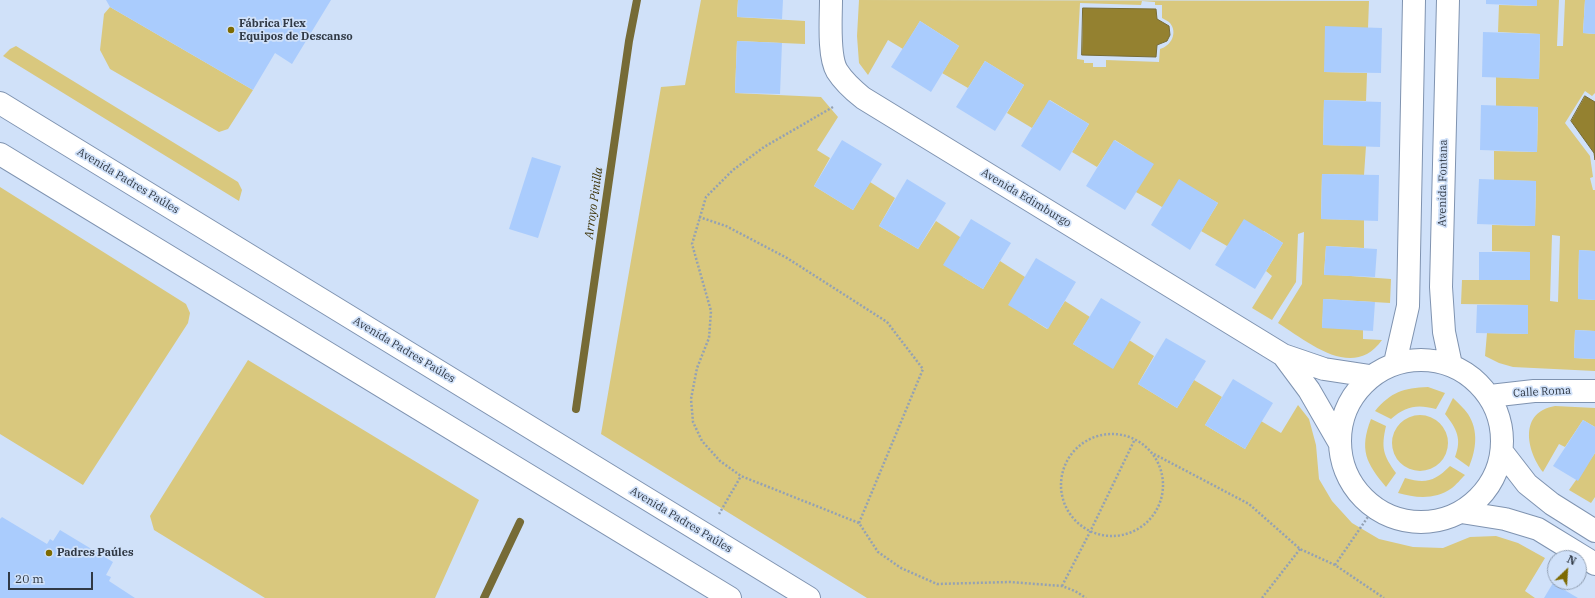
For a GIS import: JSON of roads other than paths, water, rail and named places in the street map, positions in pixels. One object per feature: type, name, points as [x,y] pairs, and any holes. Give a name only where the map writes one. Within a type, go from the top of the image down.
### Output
[{"type":"main road","name":"Avenida Edimburgo","points":[[831,0],[830,40],[836,70],[848,85],[863,98],[1283,356],[1324,369],[1370,376]]},
{"type":"main road","points":[[1395,363],[1408,306],[1414,0]]},
{"type":"main road","name":"Avenida Fontana","points":[[1448,0],[1441,287],[1444,332],[1452,365]]},
{"type":"main road","name":"Avenida Padres Paúles","points":[[0,103],[809,598]]},
{"type":"main road","points":[[0,154],[730,598]]},
{"type":"main road","name":"Avenida Edimburgo","points":[[1283,356],[1309,390],[1339,442]]},
{"type":"main road","points":[[1423,359],[1452,365],[1473,377],[1490,396],[1501,423],[1503,453],[1489,487],[1462,512],[1432,522],[1402,521],[1374,508],[1355,490],[1343,467],[1339,442],[1346,405],[1370,376],[1395,363],[1423,359]]},
{"type":"main road","name":"Calle Roma","points":[[1490,396],[1534,390],[1595,391]]},
{"type":"main road","points":[[1503,453],[1527,484],[1552,504],[1595,531]]},
{"type":"main road","points":[[1462,512],[1505,519],[1538,529],[1595,564]]},
{"type":"waterway","name":"Arroyo Pinilla","points":[[576,409],[629,41],[637,0]]},
{"type":"waterway","name":"Arroyo Pinilla","points":[[484,598],[520,522]]},
{"type":"place","name":"Fábrica Flex Equipos de Descanso","points":[[231,30]]},
{"type":"place","name":"Padres Paúles","points":[[49,553]]}]
